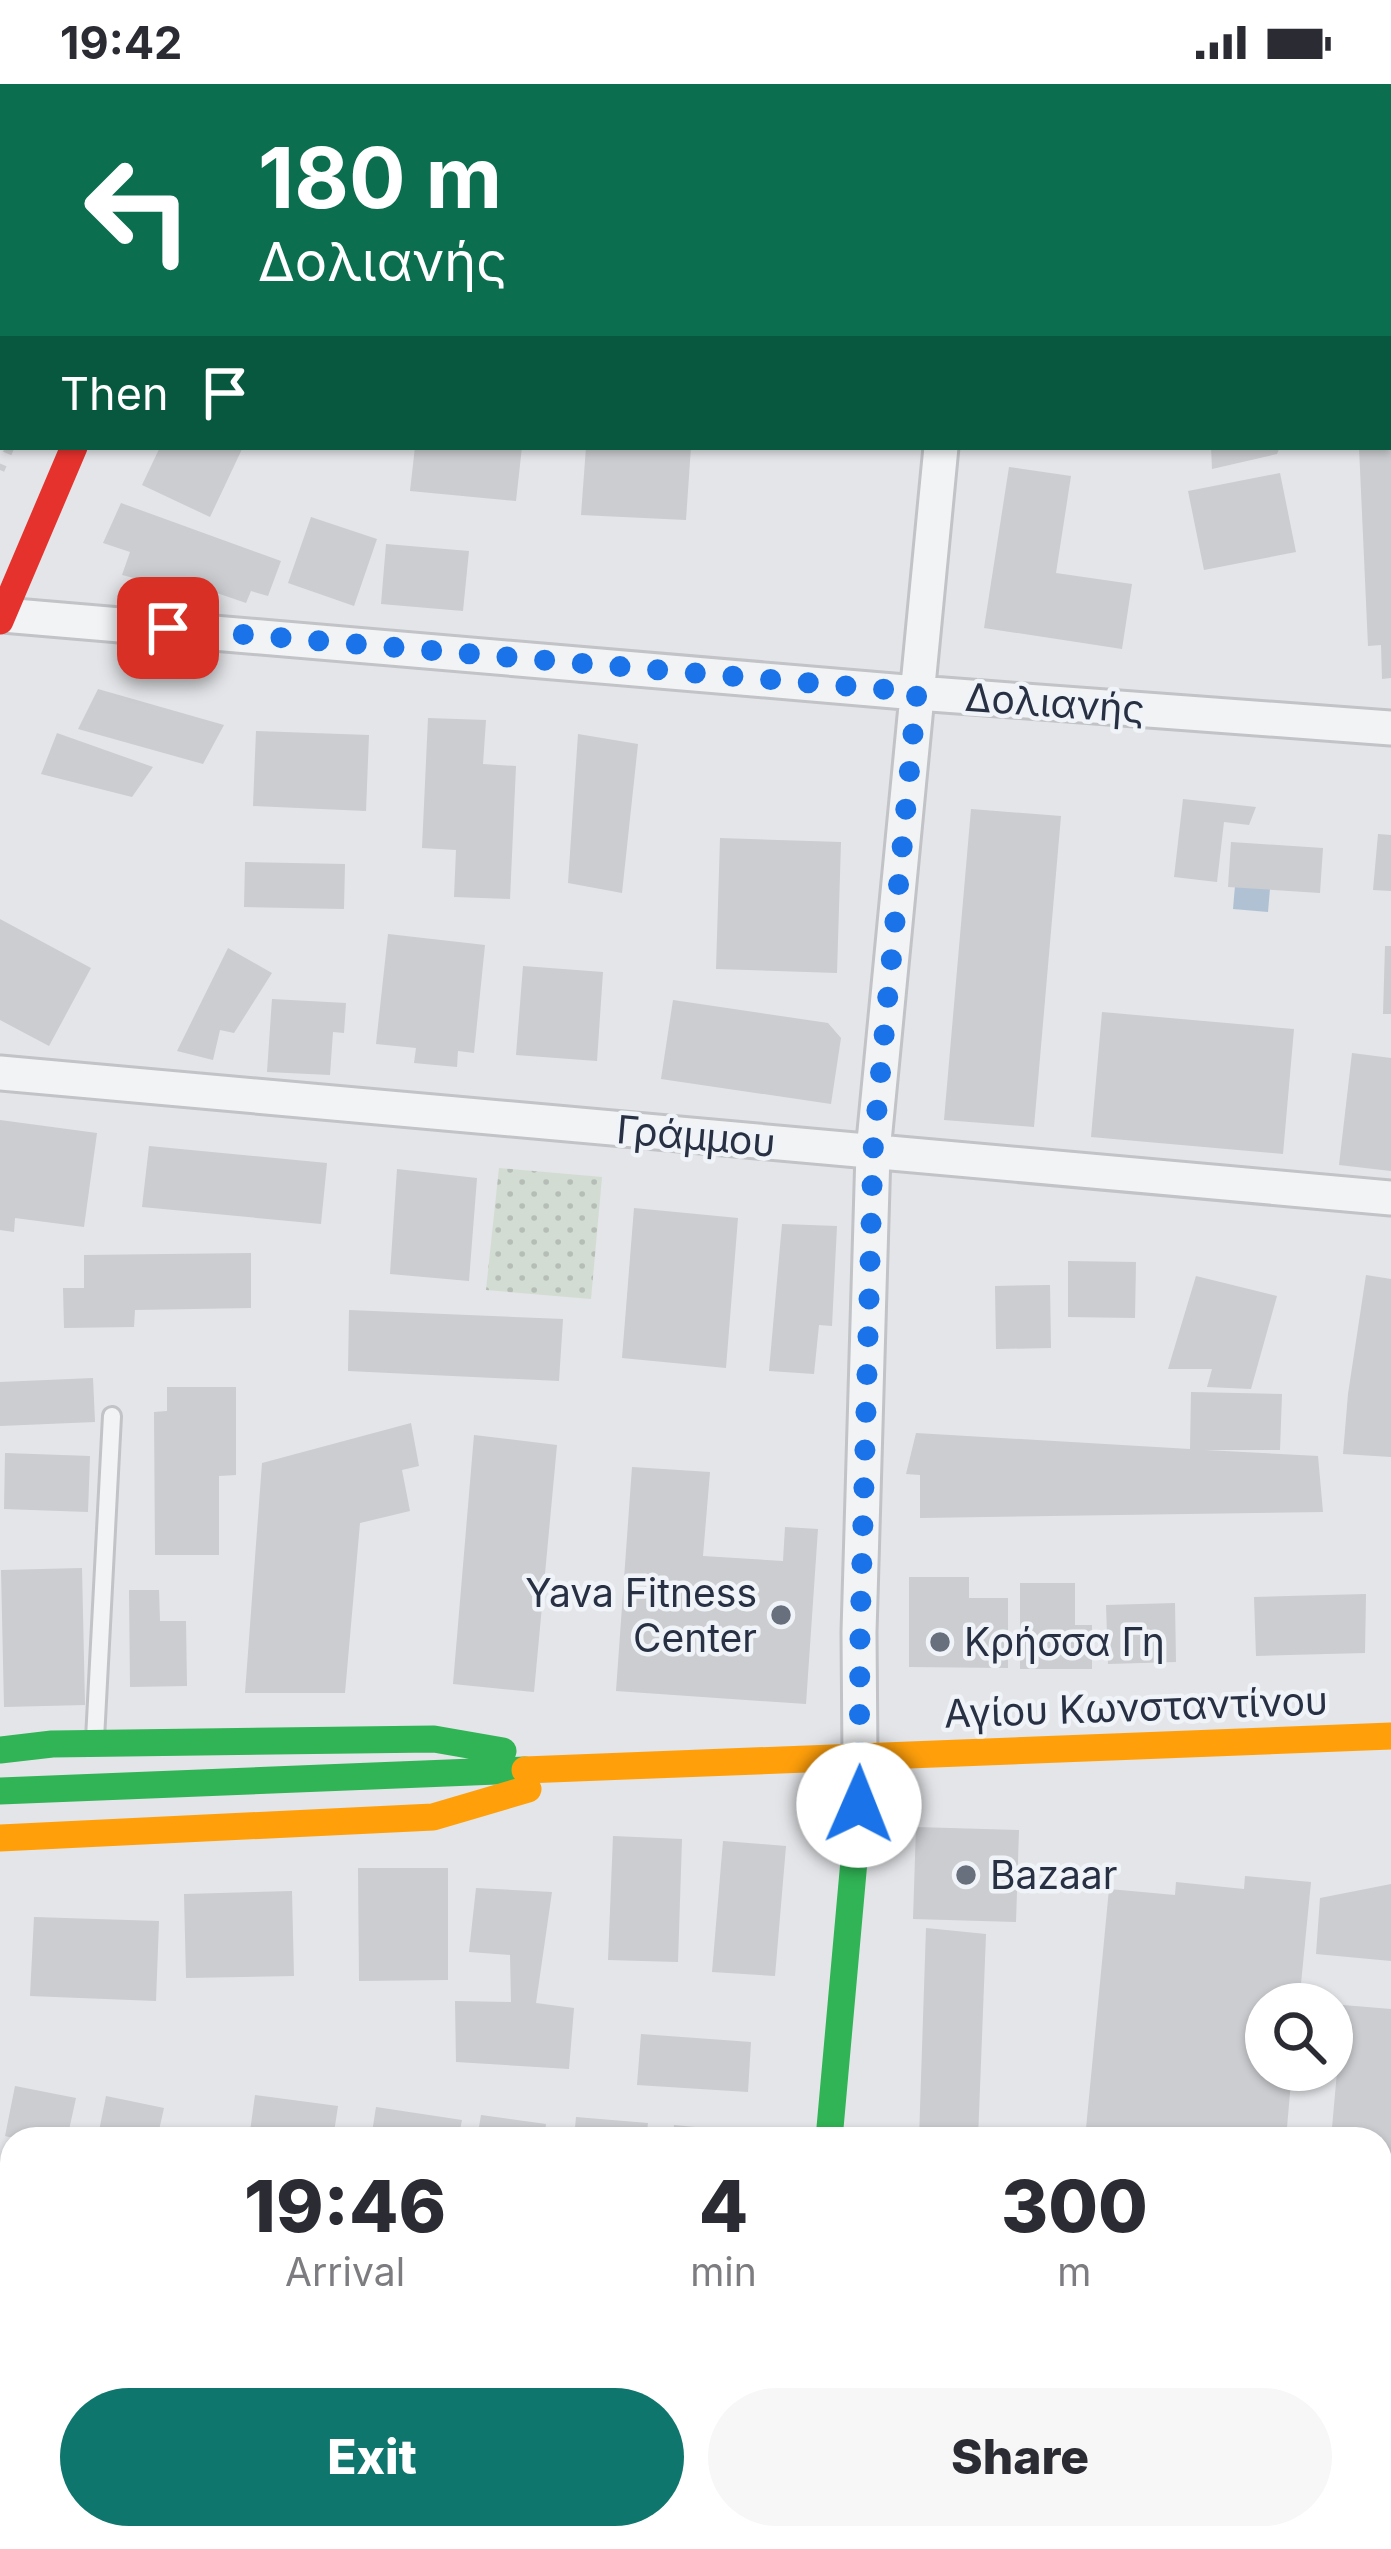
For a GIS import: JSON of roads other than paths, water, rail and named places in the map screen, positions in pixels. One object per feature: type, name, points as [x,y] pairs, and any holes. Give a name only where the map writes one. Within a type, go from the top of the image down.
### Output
[{"type":"street","points":[[1,618],[73,450]]},
{"type":"street","points":[[830,2127],[859,1805],[873,1151],[940,450]]},
{"type":"street","name":"Δολιανής","points":[[1,618],[1391,728]]},
{"type":"street","name":"Γράμμου","points":[[0,1073],[1391,1198]]},
{"type":"street","name":"Αγίου Κωνσταντίνου","points":[[0,1791],[1391,1736]]},
{"type":"street","name":"Αγίου Κωνσταντίνου","points":[[0,1750],[95,1743],[434,1739],[596,1768]]},
{"type":"street","name":"Αγίου Κωνσταντίνου","points":[[0,1838],[433,1817],[596,1768]]},
{"type":"lane","points":[[95,1743],[112,1416]]},
{"type":"water","points":[[1237,862],[1272,865],[1268,912],[1233,909]]},
{"type":"railway","points":[[0,470],[9,450]]},
{"type":"place","name":"Yava Fitness Center","points":[[781,1615]]},
{"type":"place","name":"Κρήσσα Γη","points":[[940,1642]]},
{"type":"place","name":"Bazaar","points":[[966,1875]]}]
